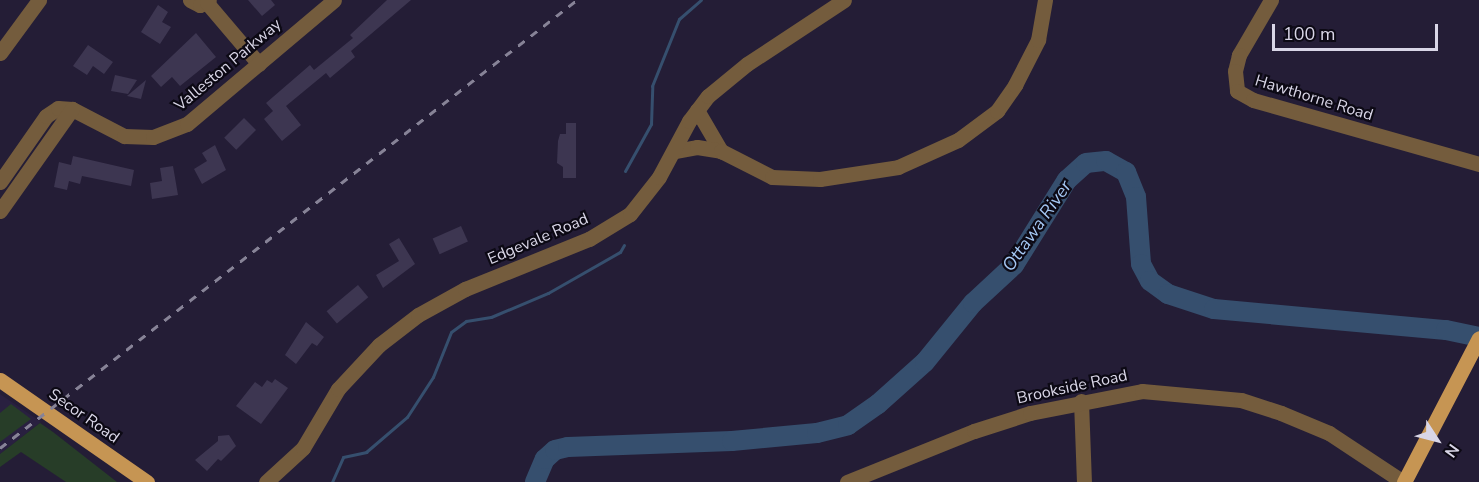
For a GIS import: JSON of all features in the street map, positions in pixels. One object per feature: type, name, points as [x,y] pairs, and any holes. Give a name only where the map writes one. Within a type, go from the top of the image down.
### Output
[{"type":"main road","points":[[1404,482],[1479,338]]},
{"type":"main road","name":"Secor Road","points":[[0,380],[147,482]]},
{"type":"street","points":[[0,53],[39,0]]},
{"type":"street","points":[[190,0],[200,5],[208,1],[259,63]]},
{"type":"street","name":"Valleston Parkway","points":[[72,109],[113,133],[153,137],[188,124],[334,0]]},
{"type":"street","name":"Edgevale Road","points":[[266,482],[303,448],[338,389],[379,345],[417,315],[465,289],[589,239],[619,222],[640,203],[675,151],[697,110],[747,64],[844,0]]},
{"type":"street","points":[[675,151],[697,147],[721,151],[772,177],[820,179],[877,172],[946,147],[997,111],[1016,85],[1038,40],[1045,0]]},
{"type":"street","name":"Hawthorne Road","points":[[1271,0],[1239,55],[1235,71],[1237,91],[1253,100],[1479,164]]},
{"type":"street","points":[[0,211],[15,190],[72,109],[64,106],[51,112],[1,181],[15,190]]},
{"type":"street","points":[[697,110],[721,151]]},
{"type":"street","name":"Brookside Road","points":[[847,482],[974,431],[1081,401],[1142,391],[1241,400],[1329,433],[1404,482]]},
{"type":"street","points":[[1081,401],[1084,482]]},
{"type":"shaded area","points":[[0,394],[41,422],[0,454]]},
{"type":"green space","points":[[11,404],[31,419],[0,442],[0,413]]},
{"type":"green space","points":[[40,423],[117,482],[66,482],[21,452],[0,467],[0,454]]},
{"type":"building","points":[[248,0],[271,0],[275,5],[262,16]]},
{"type":"building","points":[[387,0],[411,0],[351,51],[355,57],[330,78],[326,73],[286,106],[301,125],[282,141],[264,119],[273,111],[266,103],[310,65],[314,70],[353,38],[350,35]]},
{"type":"building","points":[[158,5],[168,12],[162,22],[171,27],[160,44],[141,32]]},
{"type":"building","points":[[196,33],[216,57],[180,86],[172,77],[161,87],[151,76]]},
{"type":"building","points":[[88,45],[113,62],[104,74],[93,66],[87,75],[73,66]]},
{"type":"building","points":[[115,75],[137,80],[128,94],[111,91]]},
{"type":"building","points":[[146,80],[141,99],[127,96]]},
{"type":"building","points":[[244,118],[256,130],[236,150],[224,138]]},
{"type":"building","points":[[566,123],[576,123],[576,178],[563,178],[563,167],[557,163],[558,141],[560,134],[566,134]]},
{"type":"building","points":[[215,145],[226,170],[202,184],[194,169],[207,161],[202,153]]},
{"type":"building","points":[[73,156],[134,170],[131,186],[82,176],[80,184],[69,181],[67,190],[54,187],[59,162],[71,165]]},
{"type":"building","points":[[173,166],[178,195],[152,199],[150,183],[162,181],[160,168]]},
{"type":"building","points":[[461,226],[468,242],[440,254],[433,239]]},
{"type":"building","points":[[399,238],[415,264],[383,288],[376,275],[399,261],[389,244]]},
{"type":"building","points":[[358,285],[368,297],[337,324],[327,311]]},
{"type":"building","points":[[306,322],[324,337],[317,346],[312,343],[296,364],[285,355]]},
{"type":"building","points":[[275,379],[288,388],[261,424],[236,406],[255,382],[262,387],[267,380],[272,383]]},
{"type":"building","points":[[229,435],[236,446],[221,461],[218,459],[207,471],[195,460],[218,441],[218,436]]},
{"type":"waterway","points":[[625,171],[651,124],[652,86],[679,19],[701,0]]},
{"type":"waterway","name":"Ottawa River","points":[[535,482],[545,459],[555,450],[568,447],[732,441],[817,433],[848,425],[878,404],[925,362],[973,303],[1014,265],[1067,180],[1086,163],[1106,161],[1126,172],[1136,197],[1141,264],[1150,281],[1168,294],[1214,309],[1446,330],[1479,337]]},
{"type":"waterway","points":[[332,482],[343,457],[366,452],[407,417],[433,377],[451,332],[466,321],[491,317],[548,293],[620,252],[624,245]]},
{"type":"railway","points":[[0,448],[577,0]]}]
